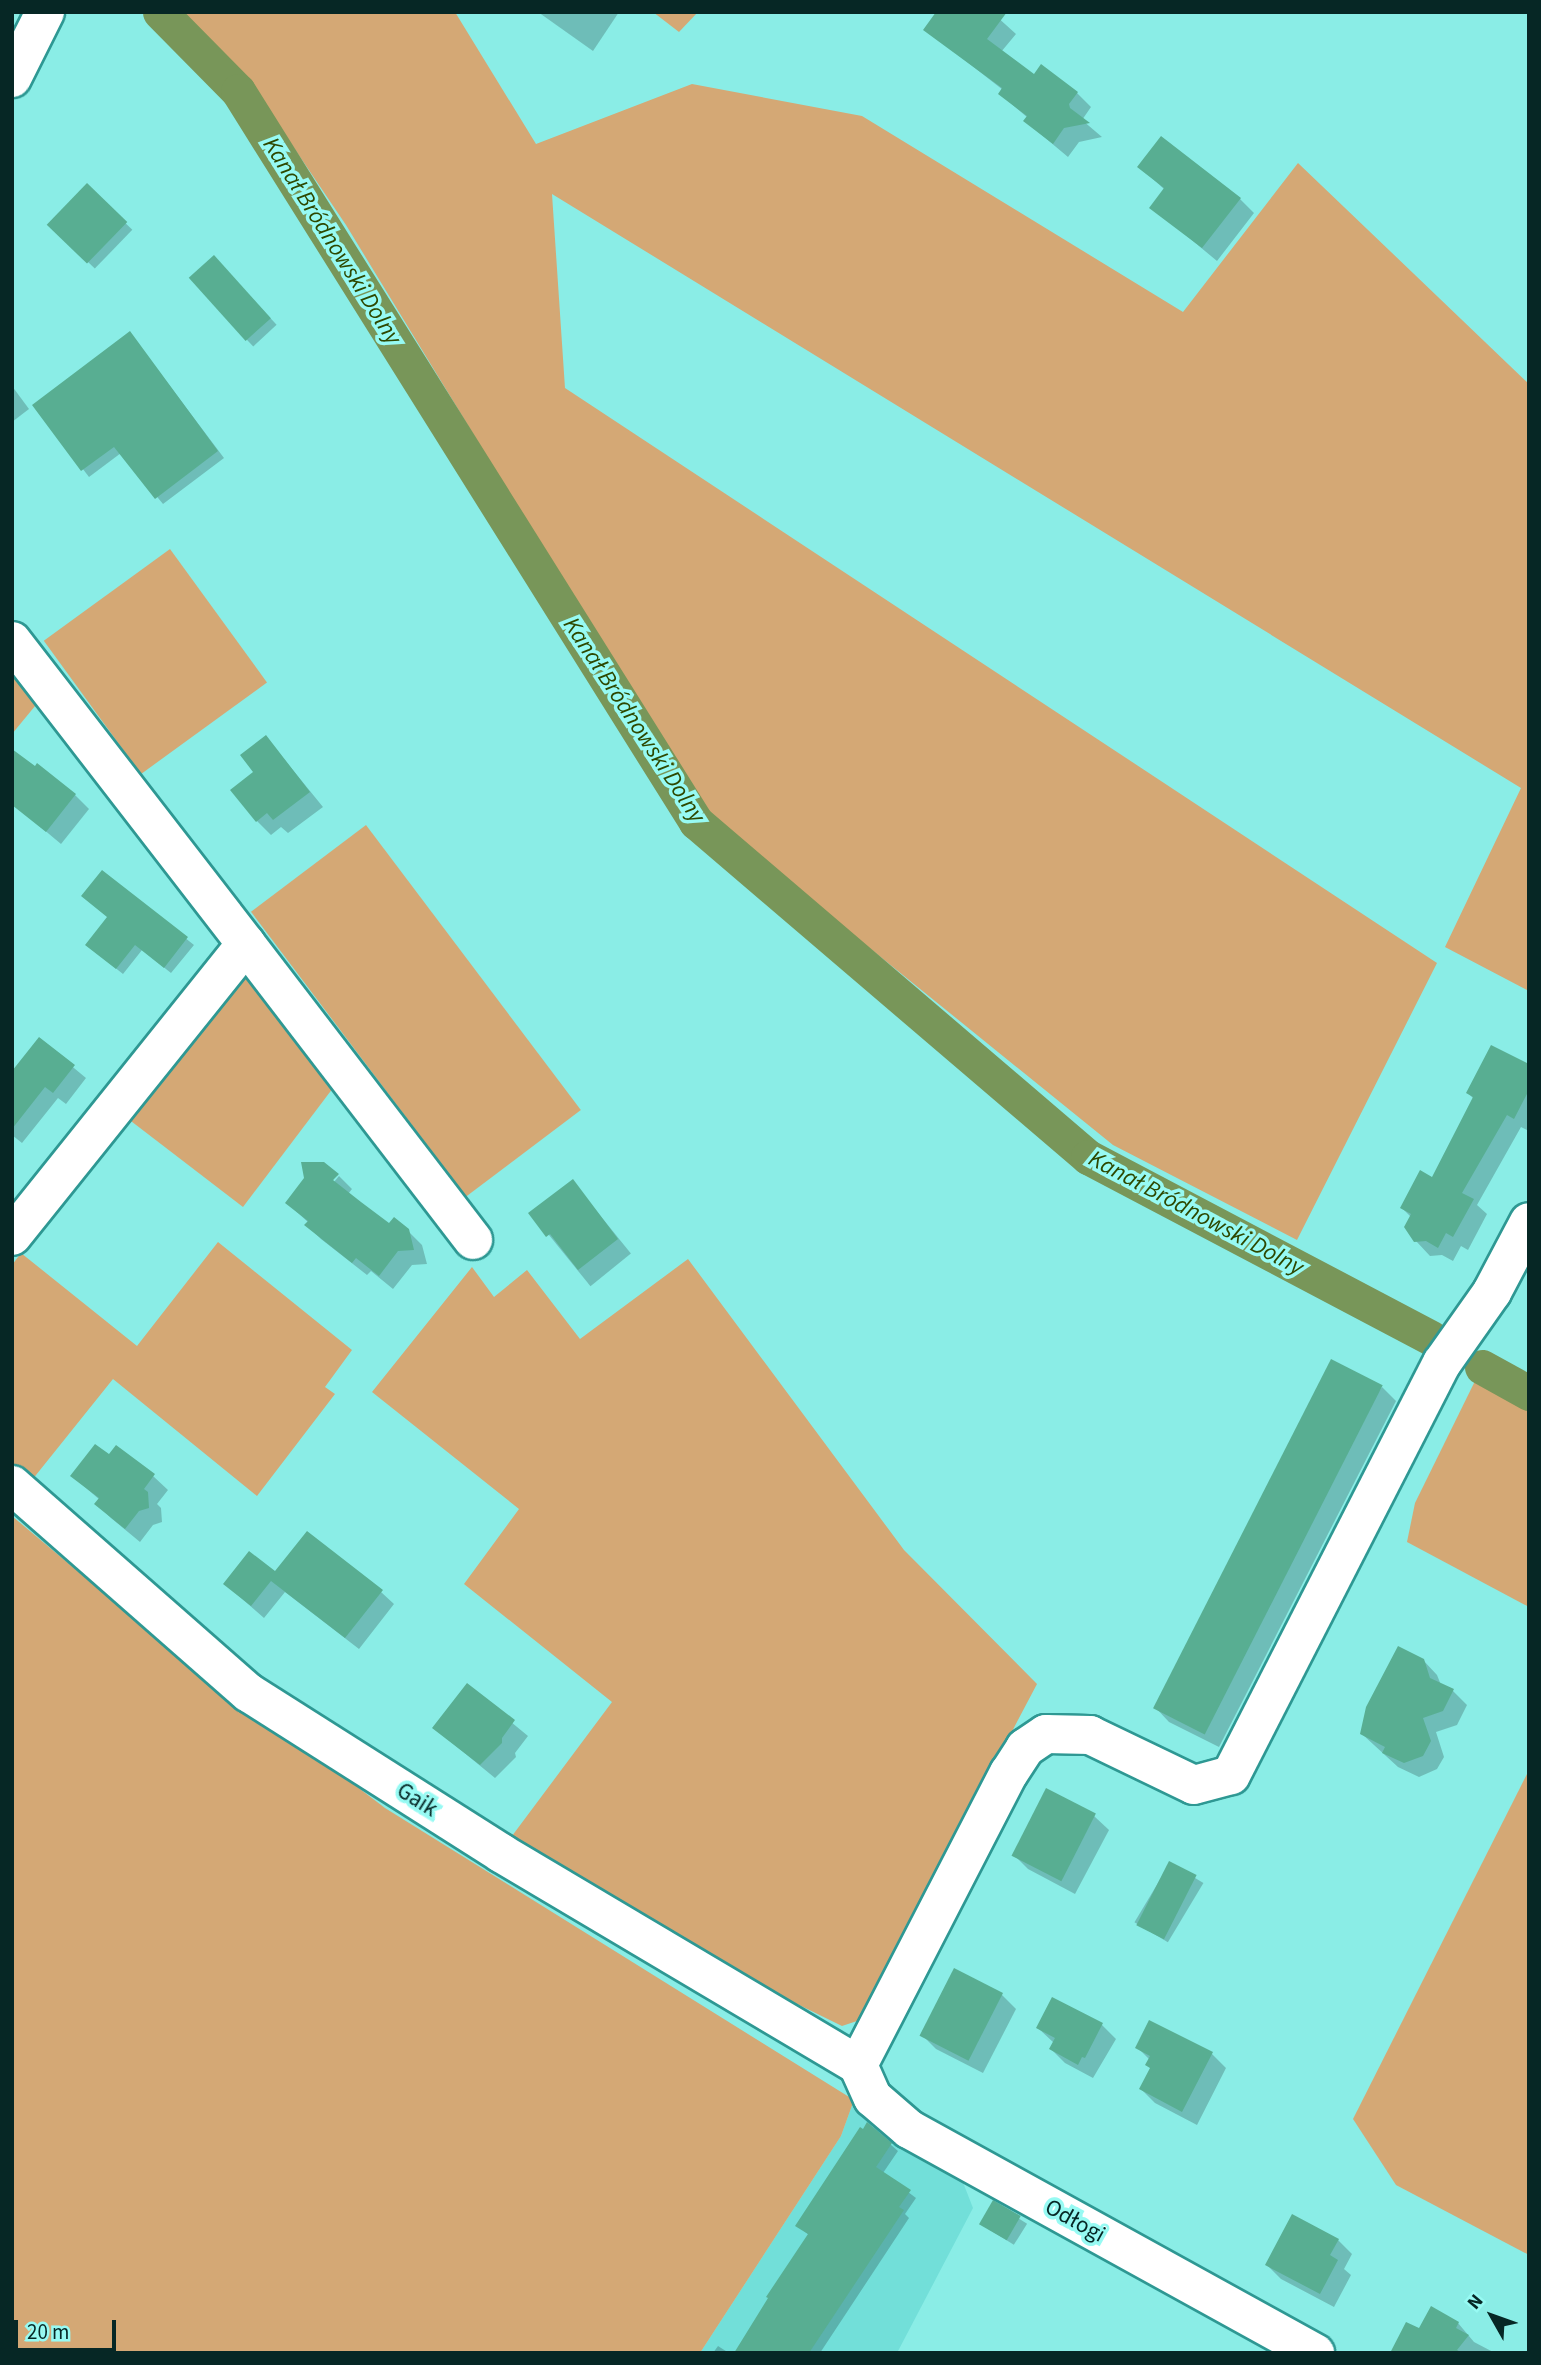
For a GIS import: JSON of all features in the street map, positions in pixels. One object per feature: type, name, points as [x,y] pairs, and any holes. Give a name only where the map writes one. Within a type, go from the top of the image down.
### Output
[{"type":"street","points":[[12,78],[45,12]]},
{"type":"street","points":[[12,641],[473,1240]]},
{"type":"street","points":[[12,1236],[246,944]]},
{"type":"street","points":[[858,2065],[1009,1773],[1025,1748],[1046,1734],[1090,1735],[1194,1784],[1231,1775],[1442,1363],[1492,1292],[1529,1222]]},
{"type":"street","name":"Gaik","points":[[12,1485],[249,1693],[501,1853],[858,2065]]},
{"type":"street","name":"Odłogi","points":[[858,2065],[873,2098],[909,2129],[1315,2353]]},
{"type":"shaded area","points":[[183,12],[455,12],[536,144],[692,84],[862,116],[1183,312],[1298,163],[1529,384],[1529,991],[1445,947],[1521,788],[552,194],[565,388],[1437,963],[1297,1240],[1113,1145],[705,815],[346,225],[244,74]]},
{"type":"shaded area","points":[[653,12],[698,12],[679,32]]},
{"type":"shaded area","points":[[170,549],[267,682],[141,774],[44,641]]},
{"type":"shaded area","points":[[12,665],[40,700],[12,734]]},
{"type":"shaded area","points":[[366,825],[581,1110],[466,1197],[251,912]]},
{"type":"shaded area","points":[[243,971],[333,1088],[243,1207],[127,1118]]},
{"type":"shaded area","points":[[218,1242],[352,1350],[325,1387],[335,1394],[257,1496],[113,1379],[28,1485],[12,1471],[12,1265],[21,1253],[137,1346]]},
{"type":"shaded area","points":[[688,1259],[904,1550],[1037,1684],[860,2020],[842,2026],[724,1968],[509,1840],[612,1702],[464,1584],[519,1509],[372,1392],[472,1267],[494,1297],[527,1270],[580,1339]]},
{"type":"shaded area","points":[[1476,1379],[1529,1408],[1529,1607],[1407,1542],[1415,1503]]},
{"type":"shaded area","points":[[12,1516],[118,1605],[385,1808],[854,2100],[841,2136],[700,2353],[12,2353]]},
{"type":"shaded area","points":[[1529,1770],[1529,2255],[1396,2185],[1353,2119]]},
{"type":"shaded area","points":[[854,2100],[957,2167],[973,2208],[897,2353],[700,2353],[841,2136]]},
{"type":"building","points":[[936,12],[1007,12],[987,39],[1034,74],[1041,64],[1078,92],[1069,104],[1070,108],[1090,123],[1064,128],[1053,144],[1023,121],[1027,116],[998,94],[1002,88],[923,30]]},
{"type":"building","points":[[1161,136],[1241,198],[1202,248],[1149,208],[1164,188],[1137,167]]},
{"type":"building","points":[[87,183],[127,222],[87,264],[47,225]]},
{"type":"building","points":[[214,255],[271,318],[246,341],[189,278]]},
{"type":"building","points":[[130,331],[218,451],[155,499],[114,447],[81,471],[32,405]]},
{"type":"building","points":[[266,735],[310,792],[273,820],[267,813],[256,822],[230,790],[253,772],[240,755]]},
{"type":"building","points":[[12,749],[35,766],[37,763],[76,794],[46,832],[12,805]]},
{"type":"building","points":[[102,870],[188,937],[164,968],[135,945],[116,969],[85,945],[107,917],[81,896]]},
{"type":"building","points":[[39,1037],[75,1065],[53,1093],[45,1087],[12,1129],[12,1071]]},
{"type":"building","points":[[1491,1045],[1529,1064],[1529,1090],[1514,1119],[1507,1115],[1462,1193],[1474,1199],[1453,1237],[1446,1233],[1438,1248],[1426,1241],[1414,1242],[1404,1227],[1411,1214],[1400,1208],[1420,1170],[1432,1177],[1473,1097],[1466,1093]]},
{"type":"building","points":[[301,1162],[324,1162],[339,1174],[333,1180],[389,1223],[394,1217],[409,1229],[414,1250],[398,1251],[379,1276],[356,1258],[352,1263],[304,1225],[308,1221],[285,1203],[304,1178]]},
{"type":"building","points":[[573,1179],[618,1239],[578,1270],[550,1234],[546,1237],[528,1213]]},
{"type":"building","points":[[1331,1359],[1383,1385],[1205,1735],[1153,1708]]},
{"type":"building","points":[[95,1444],[109,1454],[116,1445],[155,1474],[144,1489],[148,1492],[149,1508],[139,1511],[125,1529],[94,1504],[99,1498],[70,1476]]},
{"type":"building","points":[[307,1531],[383,1590],[345,1638],[271,1581],[251,1606],[223,1584],[249,1551],[275,1571]]},
{"type":"building","points":[[1398,1646],[1424,1659],[1430,1678],[1454,1689],[1443,1711],[1423,1718],[1431,1741],[1423,1756],[1404,1763],[1382,1753],[1385,1747],[1360,1734],[1366,1707]]},
{"type":"building","points":[[467,1683],[515,1720],[502,1738],[502,1743],[480,1765],[432,1728]]},
{"type":"building","points":[[1046,1788],[1096,1813],[1061,1881],[1011,1856]]},
{"type":"building","points":[[1169,1861],[1197,1875],[1164,1939],[1136,1925]]},
{"type":"building","points":[[954,1968],[1003,1993],[969,2061],[919,2036]]},
{"type":"building","points":[[1052,1997],[1103,2023],[1085,2058],[1082,2057],[1078,2065],[1049,2049],[1055,2038],[1036,2028]]},
{"type":"building","points":[[1149,2020],[1213,2052],[1182,2112],[1139,2089],[1150,2068],[1145,2065],[1150,2056],[1135,2048]]},
{"type":"building","points":[[867,2122],[892,2143],[876,2167],[911,2190],[899,2207],[904,2210],[809,2353],[734,2353],[768,2298],[766,2297],[808,2234],[795,2226],[860,2127],[863,2129]]},
{"type":"building","points":[[993,2200],[1021,2216],[1007,2240],[979,2224]]},
{"type":"building","points":[[1292,2214],[1339,2239],[1330,2255],[1338,2260],[1320,2294],[1265,2265]]},
{"type":"building","points":[[1431,2306],[1459,2322],[1456,2328],[1469,2335],[1457,2350],[1462,2353],[1390,2353],[1406,2322],[1419,2328]]},
{"type":"waterway","name":"Kanał Bródnowski Dolny","points":[[160,12],[238,91],[696,822],[1088,1157],[1431,1338]]},
{"type":"waterway","name":"Kanał Bródnowski Dolny","points":[[1482,1367],[1529,1393]]}]
